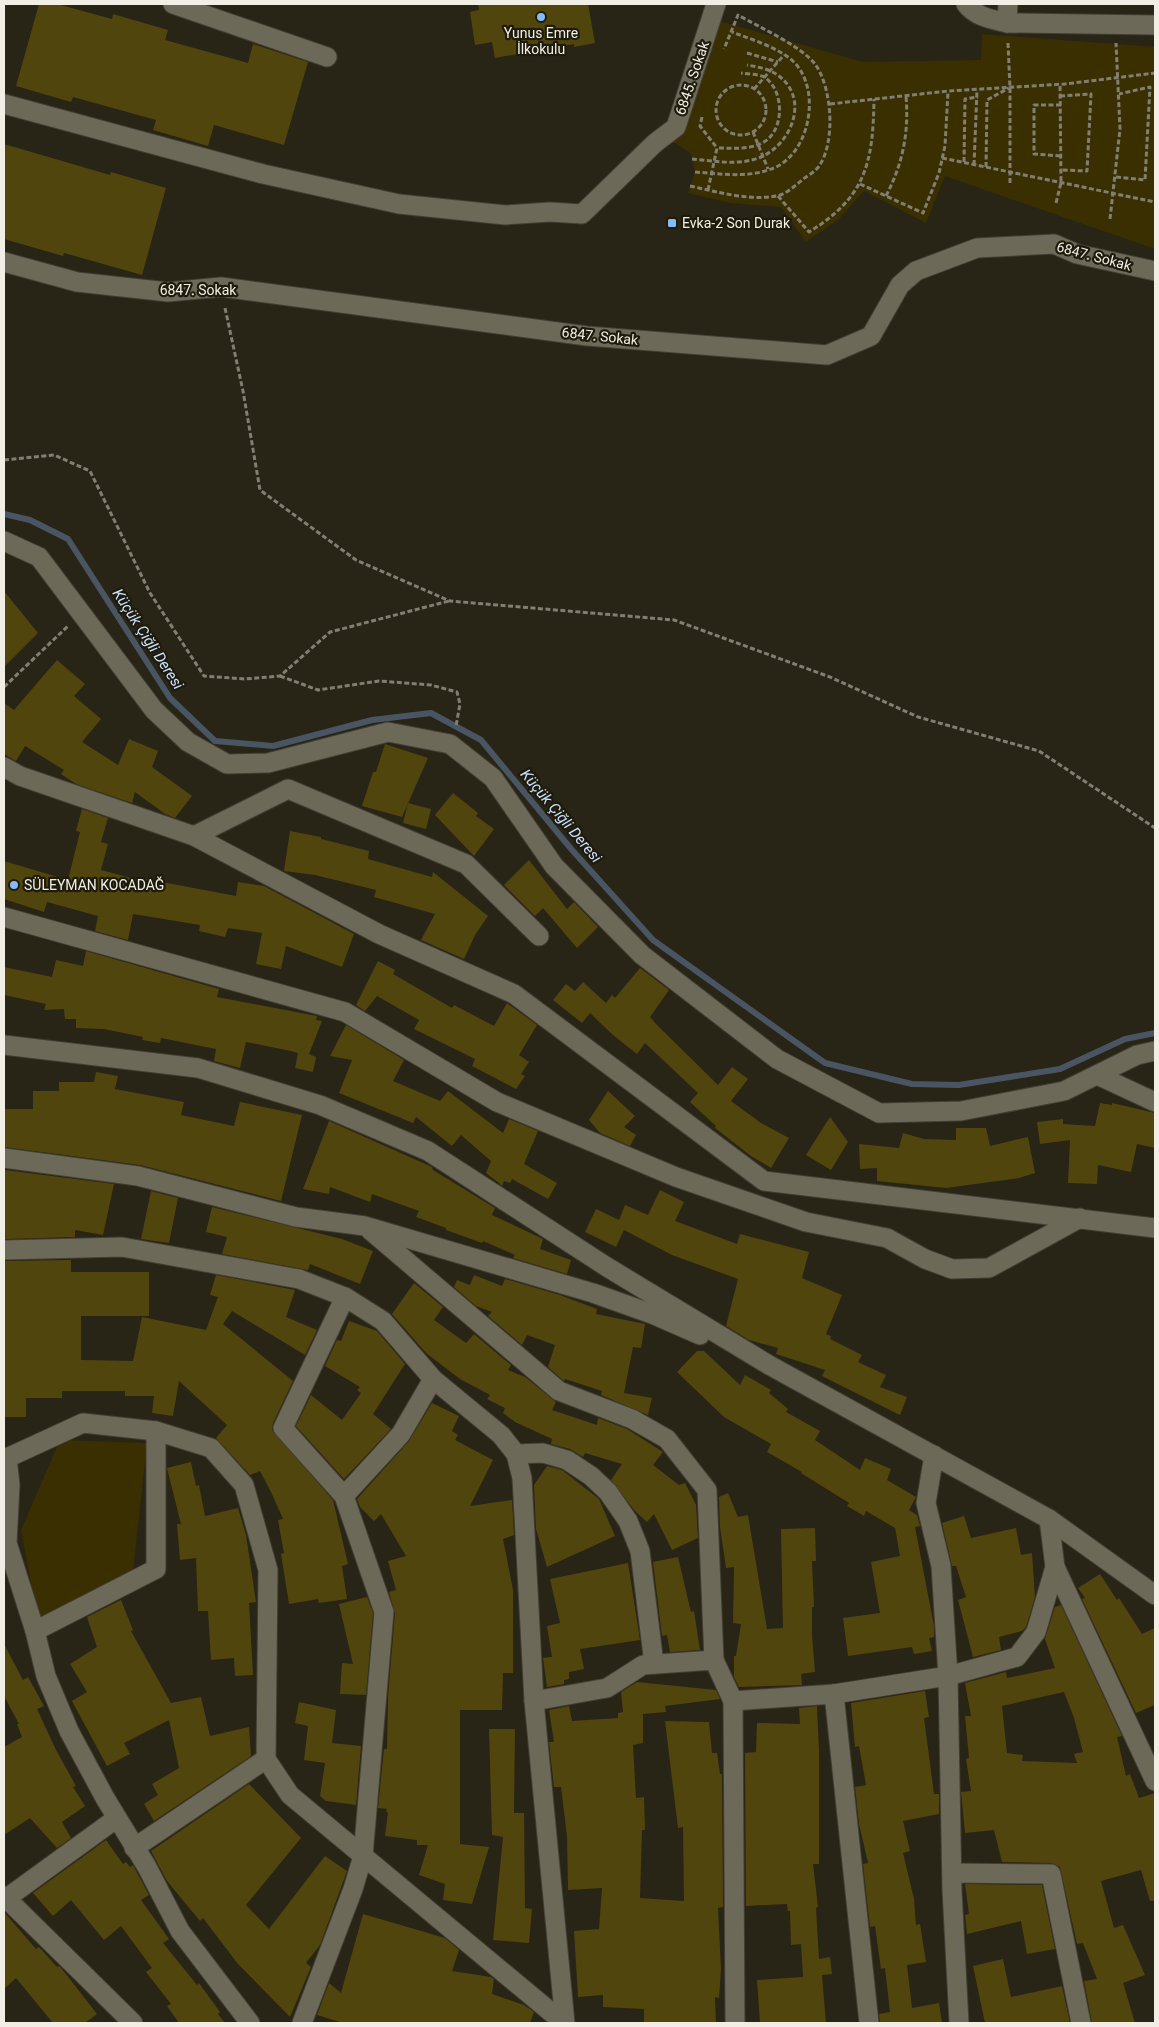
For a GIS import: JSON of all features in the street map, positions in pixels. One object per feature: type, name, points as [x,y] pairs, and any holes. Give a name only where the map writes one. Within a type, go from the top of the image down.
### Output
[{"type":"street","points":[[173,4],[327,57]]},
{"type":"street","name":"6845. Sokak","points":[[4,104],[263,174],[399,204],[505,215],[550,212],[582,214],[655,143],[676,127],[716,4]]},
{"type":"street","points":[[966,4],[971,10],[983,17],[1007,23],[1155,25]]},
{"type":"street","points":[[1007,23],[1008,4]]},
{"type":"street","name":"6847. Sokak","points":[[4,262],[77,282],[168,292],[221,287],[586,336],[827,355],[871,336],[900,285],[916,271],[977,248],[1054,244],[1077,254],[1155,271]]},
{"type":"street","points":[[4,540],[39,557],[154,710],[188,742],[227,764],[268,763],[388,732],[450,744],[493,778],[554,866],[642,955],[776,1059],[879,1113],[960,1111],[1064,1091],[1137,1055],[1155,1051]]},
{"type":"street","points":[[4,767],[20,776],[194,836],[378,934],[514,994],[764,1180],[1155,1228]]},
{"type":"street","points":[[194,836],[288,788],[466,864],[539,936]]},
{"type":"street","points":[[4,917],[345,1012],[497,1102],[676,1177],[806,1222],[887,1238],[925,1259],[952,1269],[989,1268],[1080,1218]]},
{"type":"street","points":[[4,1045],[198,1068],[329,1109],[428,1150],[607,1267],[769,1366],[1049,1519],[1155,1595]]},
{"type":"street","points":[[1097,1075],[1155,1102]]},
{"type":"street","points":[[4,1158],[138,1176],[296,1218],[365,1226],[594,1293],[652,1314],[769,1366]]},
{"type":"street","points":[[365,1226],[559,1391],[632,1419],[667,1439],[693,1469],[707,1490],[714,1660],[733,1701],[735,2023]]},
{"type":"street","points":[[4,1250],[122,1247],[298,1280],[345,1297],[383,1321],[433,1379],[501,1435],[516,1454],[522,1478],[534,1701],[564,2023]]},
{"type":"street","points":[[302,2023],[353,1889],[363,1856],[384,1612],[344,1496],[284,1428],[345,1297]]},
{"type":"street","points":[[344,1496],[401,1434],[433,1379]]},
{"type":"street","points":[[250,2023],[180,1931],[147,1867],[116,1818],[69,1731],[46,1676],[35,1632],[7,1543],[10,1485],[6,1457],[84,1423],[156,1431],[211,1448],[244,1485],[268,1570],[266,1759],[290,1795],[564,2023]]},
{"type":"street","points":[[35,1632],[156,1569],[156,1431]]},
{"type":"street","points":[[516,1454],[542,1453],[567,1460],[591,1476],[608,1492],[628,1521],[640,1551],[654,1664]]},
{"type":"street","points":[[934,1455],[926,1503],[941,1566],[948,1676],[952,1873],[959,2023]]},
{"type":"street","points":[[1049,1519],[1055,1567],[1155,1781]]},
{"type":"street","points":[[733,1701],[834,1694],[948,1676],[1017,1657],[1036,1632],[1055,1567]]},
{"type":"street","points":[[534,1701],[607,1688],[643,1665],[714,1660]]},
{"type":"street","points":[[834,1694],[869,2023]]},
{"type":"street","points":[[134,1848],[266,1759]]},
{"type":"street","points":[[116,1818],[4,1898],[127,2021]]},
{"type":"street","points":[[952,1873],[1050,1874],[1081,2023]]},
{"type":"path","points":[[690,186],[739,196],[778,196],[795,187],[819,166],[828,146],[831,122],[830,104],[816,66],[806,55],[738,15],[722,56]]},
{"type":"path","points":[[1007,23],[1010,88],[1010,185]]},
{"type":"path","points":[[1110,219],[1120,129],[1115,24]]},
{"type":"path","points":[[695,172],[746,174],[778,166],[791,156],[806,131],[810,103],[807,89],[803,76],[789,57],[732,32]]},
{"type":"path","points":[[747,52],[778,62]]},
{"type":"path","points":[[754,88],[784,55]]},
{"type":"path","points":[[692,160],[741,162],[763,156],[774,150],[787,134],[795,117],[794,96],[781,77],[771,71],[747,65]]},
{"type":"path","points":[[830,104],[948,91],[1060,84],[1155,72]]},
{"type":"path","points":[[717,148],[743,148],[759,144],[776,131],[779,119],[779,100],[773,88],[765,78],[741,73]]},
{"type":"path","points":[[1056,203],[1061,170],[1060,84]]},
{"type":"path","points":[[737,85],[754,88],[764,99],[766,114],[759,127],[753,132],[736,134],[722,126],[716,110],[723,94],[729,88],[737,85]]},
{"type":"path","points":[[1116,178],[1145,180],[1150,87],[1118,94]]},
{"type":"path","points":[[986,167],[987,100],[1010,88]]},
{"type":"path","points":[[974,165],[977,90]]},
{"type":"path","points":[[860,184],[923,213],[939,173],[948,91]]},
{"type":"path","points":[[1060,96],[1091,94],[1087,171],[1061,170]]},
{"type":"path","points":[[886,196],[896,177],[905,149],[906,96]]},
{"type":"path","points":[[964,162],[965,99],[978,96]]},
{"type":"path","points":[[778,196],[808,232],[827,221],[853,196],[860,184],[874,132],[874,99]]},
{"type":"path","points":[[1060,105],[1034,105],[1034,154],[1061,156]]},
{"type":"path","points":[[704,108],[700,126],[717,148]]},
{"type":"path","points":[[753,132],[768,169]]},
{"type":"path","points":[[708,190],[713,174],[713,160],[717,148]]},
{"type":"path","points":[[942,158],[1155,202]]},
{"type":"path","points":[[221,287],[243,391],[260,490],[356,560],[450,601],[674,620],[830,677],[918,717],[1039,751],[1155,828]]},
{"type":"path","points":[[4,460],[54,455],[90,471],[150,593],[204,676],[245,679],[280,676],[318,690],[379,681],[431,684],[457,692],[460,704],[454,735]]},
{"type":"path","points":[[280,676],[330,632],[450,601]]},
{"type":"path","points":[[4,687],[81,613]]},
{"type":"shaded area","points":[[712,19],[863,62],[981,60],[982,34],[1155,47],[1155,249],[945,176],[926,223],[864,191],[839,219],[806,242],[781,207],[730,203],[688,193],[695,172],[691,154],[676,143],[655,143],[676,127]]},
{"type":"shaded area","points":[[60,1440],[147,1443],[133,1572],[38,1620],[21,1530]]},
{"type":"building","points":[[39,4],[57,4],[112,19],[113,14],[168,30],[165,40],[248,63],[253,44],[308,62],[284,145],[214,125],[208,146],[153,130],[156,120],[73,97],[71,102],[16,86]]},
{"type":"building","points":[[478,4],[588,4],[595,43],[574,47],[574,44],[495,58],[492,42],[475,45],[470,12],[479,10]]},
{"type":"building","points":[[4,144],[110,175],[111,172],[166,188],[142,275],[64,253],[63,256],[4,239]]},
{"type":"building","points":[[4,591],[38,633],[4,667]]},
{"type":"building","points":[[57,660],[85,684],[74,696],[101,719],[82,742],[118,765],[129,739],[158,751],[152,767],[192,796],[175,818],[165,814],[135,792],[132,803],[76,784],[61,774],[64,770],[25,746],[16,761],[4,754],[4,703],[14,710]]},
{"type":"building","points":[[385,744],[428,758],[402,817],[362,806],[373,772],[376,772]]},
{"type":"building","points":[[453,793],[478,813],[476,816],[494,829],[474,856],[435,815]]},
{"type":"building","points":[[408,803],[431,809],[426,829],[403,823]]},
{"type":"building","points":[[82,809],[108,818],[101,842],[108,844],[101,870],[146,882],[146,879],[236,896],[238,882],[264,886],[354,934],[342,967],[286,946],[281,969],[256,964],[262,933],[228,928],[225,937],[199,931],[200,925],[133,914],[128,940],[95,931],[98,916],[47,902],[44,912],[4,899],[4,861],[68,880],[80,832],[76,831]]},
{"type":"building","points":[[290,831],[321,837],[321,839],[369,851],[368,859],[432,877],[433,872],[488,916],[475,935],[464,959],[421,940],[435,914],[374,897],[376,890],[315,875],[284,871]]},
{"type":"building","points":[[529,860],[567,909],[574,902],[598,927],[577,948],[543,908],[535,916],[504,885]]},
{"type":"building","points":[[86,951],[219,989],[217,997],[317,1016],[316,1020],[322,1021],[309,1054],[316,1057],[313,1072],[295,1068],[298,1053],[291,1051],[246,1042],[240,1068],[214,1061],[216,1049],[161,1038],[160,1043],[142,1040],[143,1037],[104,1029],[76,1028],[76,1019],[65,1019],[64,1009],[44,1010],[46,1004],[4,995],[4,967],[52,977],[56,960],[83,966]]},
{"type":"building","points":[[378,961],[395,970],[393,974],[452,1008],[454,1005],[494,1026],[507,1003],[537,1025],[519,1055],[529,1062],[521,1074],[525,1076],[516,1089],[472,1066],[475,1059],[414,1029],[419,1020],[377,996],[365,1011],[356,1005]]},
{"type":"building","points":[[640,968],[669,990],[650,1017],[657,1025],[718,1085],[732,1067],[748,1079],[731,1101],[761,1123],[789,1138],[771,1168],[751,1156],[715,1128],[716,1126],[690,1102],[698,1093],[645,1043],[637,1054],[590,1013],[582,1023],[553,1000],[566,984],[575,991],[583,982],[606,1003],[612,995],[615,998]]},
{"type":"building","points":[[346,1025],[404,1060],[393,1081],[440,1101],[448,1091],[503,1133],[509,1119],[538,1131],[524,1164],[557,1183],[548,1199],[512,1179],[510,1183],[504,1181],[502,1186],[486,1173],[491,1161],[461,1135],[452,1146],[416,1117],[413,1123],[339,1093],[352,1060],[330,1056]]},
{"type":"building","points":[[96,1072],[118,1076],[115,1089],[184,1102],[181,1115],[234,1126],[240,1102],[302,1115],[281,1201],[140,1165],[4,1147],[4,1109],[33,1109],[33,1091],[59,1091],[59,1082],[94,1082]]},
{"type":"building","points":[[608,1091],[635,1116],[624,1127],[636,1135],[630,1146],[600,1133],[589,1120]]},
{"type":"building","points":[[1100,1103],[1112,1105],[1112,1103],[1155,1113],[1155,1148],[1137,1144],[1131,1172],[1098,1165],[1097,1184],[1068,1183],[1070,1140],[1040,1144],[1037,1122],[1063,1119],[1063,1124],[1095,1126]]},
{"type":"building","points":[[830,1117],[848,1142],[831,1170],[806,1155]]},
{"type":"building","points":[[329,1121],[432,1167],[433,1170],[495,1208],[492,1215],[543,1239],[540,1249],[571,1260],[567,1274],[513,1258],[515,1255],[483,1241],[482,1243],[416,1217],[419,1211],[372,1194],[370,1202],[330,1187],[329,1194],[303,1189]]},
{"type":"building","points":[[956,1128],[986,1128],[990,1146],[1028,1137],[1035,1173],[1019,1178],[946,1188],[877,1181],[877,1168],[860,1169],[859,1144],[899,1148],[903,1133],[924,1139],[956,1140]]},
{"type":"building","points":[[5,1170],[114,1184],[103,1235],[75,1230],[75,1237],[5,1239]]},
{"type":"building","points":[[660,1190],[684,1202],[675,1221],[737,1244],[740,1234],[809,1252],[802,1278],[842,1295],[826,1334],[831,1336],[830,1339],[862,1355],[858,1362],[886,1375],[880,1387],[907,1397],[900,1415],[822,1376],[825,1370],[776,1354],[778,1348],[749,1340],[726,1326],[738,1279],[672,1255],[624,1230],[616,1247],[585,1232],[596,1209],[619,1220],[625,1205],[648,1215]]},
{"type":"building","points":[[151,1191],[178,1198],[169,1243],[141,1239]]},
{"type":"building","points":[[212,1207],[342,1239],[373,1251],[360,1284],[310,1264],[308,1270],[222,1254],[227,1237],[206,1232]]},
{"type":"building","points":[[71,1260],[71,1272],[149,1272],[149,1316],[81,1316],[81,1360],[133,1361],[142,1317],[206,1330],[218,1297],[210,1295],[216,1275],[295,1290],[286,1317],[317,1330],[305,1355],[232,1311],[223,1324],[293,1381],[273,1423],[272,1430],[333,1500],[348,1564],[342,1566],[347,1599],[319,1603],[318,1599],[289,1604],[281,1554],[284,1553],[278,1520],[283,1519],[271,1492],[260,1471],[250,1475],[216,1438],[227,1425],[179,1381],[173,1416],[152,1413],[154,1396],[125,1396],[125,1391],[62,1391],[62,1398],[26,1398],[26,1417],[4,1417],[4,1261]]},
{"type":"building","points":[[474,1275],[502,1286],[505,1279],[560,1295],[597,1309],[596,1314],[645,1324],[641,1348],[633,1347],[624,1393],[652,1398],[648,1415],[601,1395],[602,1391],[565,1379],[564,1381],[548,1367],[555,1345],[527,1335],[522,1345],[488,1316],[492,1312],[476,1306],[454,1287],[457,1280],[470,1285]]},
{"type":"building","points":[[414,1283],[443,1307],[434,1320],[466,1343],[474,1334],[511,1365],[508,1370],[525,1377],[556,1402],[552,1410],[597,1425],[598,1418],[627,1429],[663,1452],[653,1465],[679,1485],[685,1483],[696,1505],[698,1538],[672,1550],[654,1514],[647,1522],[635,1511],[611,1480],[622,1464],[585,1453],[583,1457],[570,1449],[551,1444],[552,1439],[515,1422],[503,1413],[505,1408],[487,1399],[490,1395],[460,1379],[426,1353],[392,1314]]},
{"type":"building","points":[[349,1321],[377,1331],[405,1364],[373,1414],[391,1429],[344,1479],[296,1426],[311,1395],[342,1420],[361,1393],[357,1390],[360,1387],[325,1366],[337,1340],[341,1341]]},
{"type":"building","points":[[697,1351],[704,1351],[740,1385],[745,1375],[771,1390],[769,1393],[788,1409],[786,1412],[820,1431],[815,1440],[860,1470],[865,1458],[891,1469],[887,1480],[916,1497],[909,1510],[917,1515],[920,1526],[915,1527],[934,1626],[934,1637],[929,1638],[932,1651],[914,1654],[912,1647],[848,1656],[843,1618],[880,1613],[871,1562],[900,1556],[895,1528],[866,1511],[864,1516],[847,1506],[849,1503],[802,1472],[767,1452],[771,1444],[724,1417],[677,1372]]},
{"type":"building","points":[[432,1403],[459,1416],[452,1431],[458,1435],[455,1440],[493,1460],[470,1506],[512,1500],[514,1535],[503,1539],[513,1590],[513,1673],[503,1673],[502,1710],[460,1710],[460,1844],[489,1847],[472,1904],[443,1900],[445,1884],[419,1875],[428,1845],[417,1845],[417,1840],[385,1836],[388,1812],[386,1812],[387,1809],[378,1808],[384,1749],[387,1749],[388,1697],[395,1613],[389,1592],[396,1590],[388,1561],[406,1556],[381,1514],[374,1521],[360,1507],[357,1499],[409,1441]]},
{"type":"building","points":[[191,1462],[196,1486],[199,1485],[205,1516],[238,1508],[246,1535],[256,1602],[249,1603],[253,1675],[235,1676],[234,1658],[211,1660],[208,1611],[198,1611],[196,1558],[180,1560],[177,1524],[181,1524],[167,1468]]},
{"type":"building","points":[[547,1466],[562,1470],[599,1499],[615,1536],[547,1567],[536,1529],[534,1485]]},
{"type":"building","points":[[728,1493],[738,1517],[748,1515],[767,1629],[783,1628],[781,1529],[815,1528],[816,1561],[812,1561],[814,1607],[812,1607],[812,1635],[815,1672],[801,1674],[802,1685],[739,1687],[734,1677],[734,1656],[736,1656],[741,1624],[733,1623],[734,1567],[726,1568],[720,1527],[719,1497]]},
{"type":"building","points":[[964,1516],[971,1538],[1016,1528],[1021,1555],[1032,1553],[1035,1597],[1026,1627],[1022,1631],[999,1637],[1001,1650],[973,1657],[958,1600],[966,1597],[956,1566],[952,1566],[942,1523]]},
{"type":"building","points":[[678,1557],[691,1612],[694,1611],[700,1650],[670,1652],[667,1635],[662,1636],[653,1562]]},
{"type":"building","points":[[628,1563],[640,1640],[580,1649],[584,1669],[569,1672],[569,1679],[564,1680],[564,1684],[547,1687],[543,1658],[552,1657],[547,1626],[560,1623],[550,1579]]},
{"type":"building","points":[[1100,1574],[1117,1600],[1119,1598],[1142,1634],[1155,1628],[1155,1705],[1136,1713],[1082,1599],[1085,1598],[1078,1588]]},
{"type":"building","points":[[367,1597],[373,1613],[366,1695],[340,1694],[342,1663],[353,1664],[339,1604]]},
{"type":"building","points":[[121,1600],[133,1630],[131,1631],[171,1703],[201,1697],[210,1736],[249,1727],[251,1756],[154,1821],[144,1804],[158,1795],[152,1784],[179,1768],[169,1720],[124,1743],[130,1754],[107,1766],[72,1701],[87,1692],[70,1664],[97,1647],[87,1617]]},
{"type":"building","points":[[1061,1605],[1122,1736],[1117,1737],[1126,1776],[1130,1774],[1139,1798],[1155,1793],[1155,1901],[1150,1901],[1141,1870],[1101,1881],[1114,1928],[1123,1925],[1145,1975],[1123,1983],[1135,2023],[1092,2023],[1084,1981],[1097,1979],[1083,1943],[1077,1944],[1060,1867],[1051,1863],[1002,1862],[994,1830],[965,1833],[961,1792],[971,1791],[966,1759],[969,1758],[965,1716],[971,1716],[965,1683],[1006,1672],[1007,1678],[1055,1668],[1045,1639],[1055,1607]],"holes":[[[1064,1692],[1074,1718],[1083,1752],[1074,1754],[1077,1763],[1022,1761],[1023,1755],[1007,1753],[1002,1706]]]},
{"type":"building","points":[[4,1644],[23,1680],[28,1677],[44,1706],[37,1709],[56,1750],[76,1786],[73,1787],[85,1806],[62,1822],[71,1838],[57,1848],[30,1818],[4,1835],[4,1747],[22,1737],[17,1724],[19,1724],[4,1696]]},
{"type":"building","points":[[637,1682],[716,1690],[720,1699],[665,1706],[666,1712],[643,1714],[643,1743],[633,1745],[636,1798],[644,1797],[645,1830],[642,1830],[640,1898],[684,1901],[683,1827],[678,1828],[665,1721],[709,1722],[712,1753],[717,1753],[720,1774],[722,1774],[723,1907],[718,1908],[721,1969],[719,1998],[715,1997],[716,2023],[644,2023],[644,2009],[603,2007],[603,1995],[578,1997],[574,1931],[599,1929],[602,1888],[568,1890],[567,1836],[561,1787],[554,1787],[549,1742],[554,1742],[549,1710],[569,1706],[572,1721],[618,1718],[618,1713],[623,1712],[621,1692]]},
{"type":"building","points":[[925,1691],[929,1717],[924,1718],[934,1794],[939,1794],[939,1814],[903,1821],[910,1851],[903,1853],[914,1899],[916,1925],[920,1924],[926,1962],[907,1965],[912,2008],[939,2003],[942,2023],[880,2023],[879,2014],[890,2012],[885,1968],[881,1969],[875,1926],[870,1927],[863,1864],[868,1863],[859,1824],[855,1787],[866,1785],[859,1746],[855,1747],[851,1703]]},
{"type":"building","points":[[299,1702],[336,1710],[332,1743],[361,1746],[356,1805],[326,1801],[320,1796],[325,1763],[304,1760],[308,1726],[295,1723]]},
{"type":"building","points":[[817,1706],[819,1864],[813,1864],[818,1907],[816,1908],[819,1959],[830,1957],[832,1974],[822,1975],[826,2023],[760,2023],[757,1980],[803,1977],[801,1944],[791,1945],[790,1911],[788,1911],[787,1904],[746,1906],[745,1753],[756,1752],[757,1723],[800,1724],[799,1708]]},
{"type":"building","points":[[489,1729],[515,1729],[514,1813],[524,1813],[525,1908],[532,1909],[529,1943],[493,1940],[503,1837],[492,1835]]},
{"type":"building","points":[[249,1784],[301,1838],[246,1905],[269,1929],[325,1856],[347,1871],[320,1945],[306,1963],[311,1967],[290,2017],[238,1964],[203,1918],[200,1921],[167,1881],[151,1851]]},
{"type":"building","points":[[106,1840],[123,1864],[126,1862],[130,1867],[133,1865],[149,1895],[141,1900],[169,1939],[163,1943],[197,1985],[199,1983],[220,2012],[218,2014],[225,2023],[179,2023],[167,2006],[171,2004],[146,1972],[152,1968],[121,1926],[104,1940],[71,1900],[53,1916],[33,1893]]},
{"type":"building","points":[[965,1884],[1042,1885],[1055,1949],[1027,1954],[1021,1921],[967,1934],[965,1915],[969,1914]]},
{"type":"building","points":[[4,1912],[36,1949],[39,1947],[57,1967],[59,1966],[62,1969],[97,2014],[85,2023],[53,2023],[16,1978],[4,1989]]},
{"type":"building","points":[[363,1914],[445,1938],[459,1950],[452,1971],[494,1979],[492,1994],[524,2005],[534,2012],[530,2023],[343,2023],[317,2015],[329,1983],[341,1993]]},
{"type":"building","points":[[1003,1959],[1011,1997],[1062,1986],[1070,2023],[985,2023],[973,1966]]},
{"type":"waterway","name":"Küçük Çiğli Deresi","points":[[4,514],[30,520],[68,539],[170,698],[215,741],[273,746],[372,720],[431,713],[481,740],[572,850],[653,940],[825,1063],[912,1084],[959,1085],[1060,1069],[1125,1039],[1155,1033]]},
{"type":"place","name":"Yunus Emre İlkokulu","points":[[541,17]]},
{"type":"place","name":"Evka-2 Son Durak","points":[[672,223]]},
{"type":"place","name":"SÜLEYMAN KOCADAĞ","points":[[14,885]]}]
